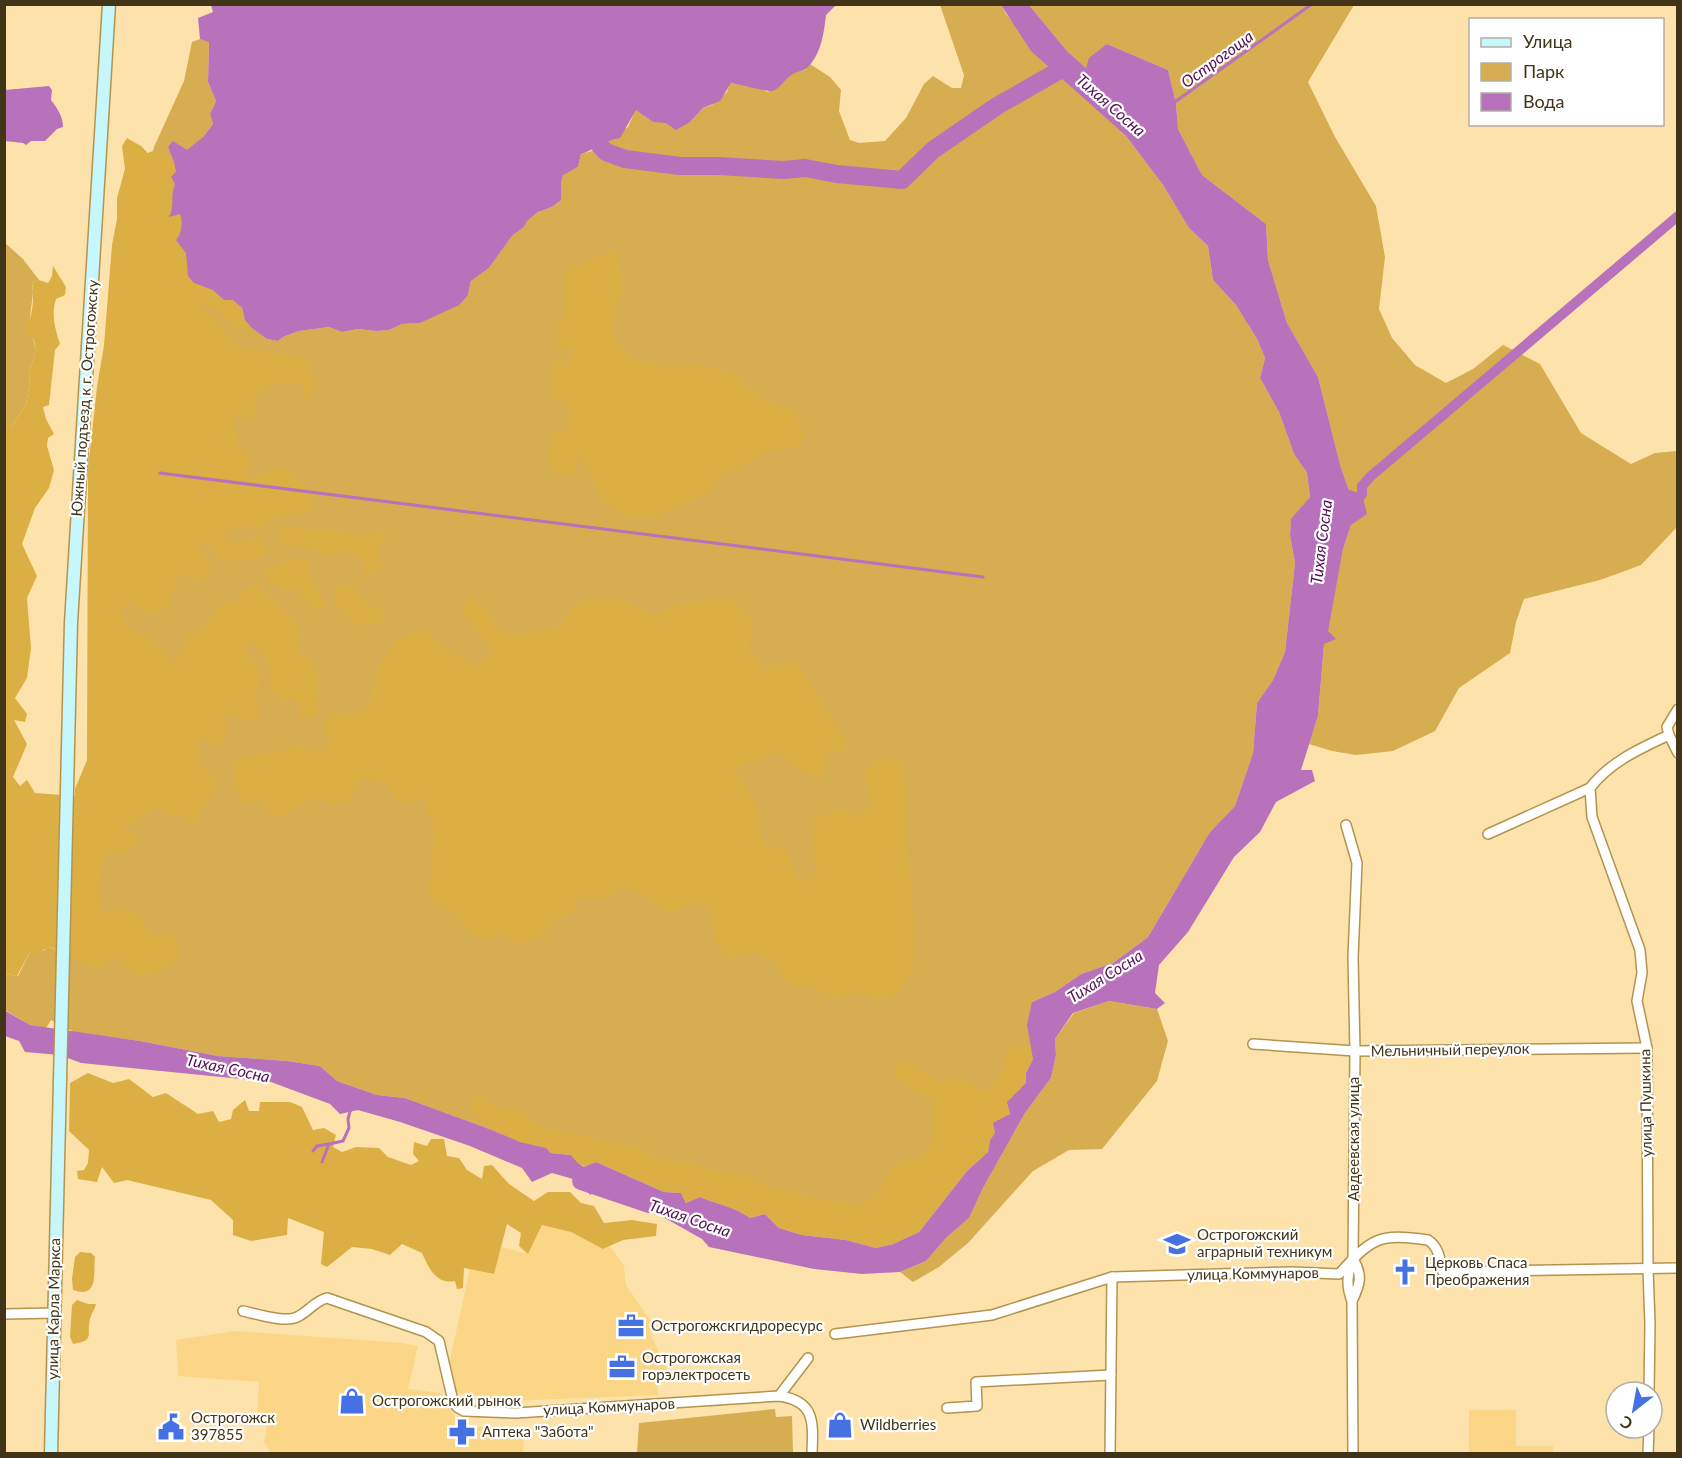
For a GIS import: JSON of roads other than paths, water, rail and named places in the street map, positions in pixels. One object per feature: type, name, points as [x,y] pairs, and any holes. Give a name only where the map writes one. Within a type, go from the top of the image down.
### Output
[{"type":"main road","name":"Южный подъезд к г. Острогожску","points":[[57,1164],[71,623],[109,4]]},
{"type":"main road","name":"улица Карла Маркса","points":[[51,1454],[57,1164]]},
{"type":"street","points":[[1677,709],[1667,727],[1677,753]]},
{"type":"street","points":[[1488,834],[1590,788],[1598,777],[1626,755],[1669,735]]},
{"type":"street","name":"улица Пушкина","points":[[1590,788],[1592,817],[1640,950],[1642,974],[1637,1001],[1647,1048],[1649,1380]]},
{"type":"street","name":"Авдеевская улица","points":[[1346,825],[1357,863],[1353,957],[1355,1051],[1353,1259],[1347,1281],[1352,1301],[1353,1454]]},
{"type":"street","name":"Мельничный переулок","points":[[1252,1044],[1355,1051],[1647,1048]]},
{"type":"street","name":"улица Коммунаров","points":[[835,1334],[992,1315],[1112,1276],[1292,1272],[1339,1274],[1373,1241],[1385,1237],[1428,1240],[1434,1244],[1443,1272],[1677,1268]]},
{"type":"street","points":[[1110,1454],[1112,1276]]},
{"type":"street","name":"улица Коммунаров","points":[[243,1311],[286,1319],[298,1317],[320,1300],[327,1298],[426,1332],[439,1341],[453,1401],[464,1411],[516,1413],[779,1396]]},
{"type":"street","points":[[4,1314],[55,1314]]},
{"type":"street","points":[[808,1358],[779,1396],[793,1398],[805,1406],[813,1428],[813,1454]]},
{"type":"street","points":[[947,1408],[977,1406],[976,1382],[1111,1375]]},
{"type":"water","points":[[211,4],[836,5],[826,15],[821,43],[812,63],[805,69],[792,74],[775,90],[731,83],[720,101],[703,108],[690,122],[676,130],[666,123],[653,122],[636,110],[620,138],[581,154],[578,167],[563,175],[561,200],[552,207],[538,212],[512,236],[489,268],[471,281],[468,295],[459,305],[420,323],[402,324],[389,330],[358,329],[342,332],[329,327],[299,331],[278,341],[267,339],[252,328],[245,320],[242,308],[233,300],[224,300],[213,290],[194,283],[188,276],[186,253],[176,240],[180,234],[180,214],[169,217],[175,184],[171,177],[176,172],[168,147],[173,141],[187,150],[203,137],[213,124],[210,114],[216,101],[208,82],[209,42],[200,39],[198,18],[213,12]]},
{"type":"water","points":[[1001,5],[1029,5],[1067,51],[1086,68],[1089,58],[1107,44],[1168,70],[1176,103],[1178,129],[1202,175],[1266,224],[1268,260],[1287,323],[1318,377],[1341,468],[1349,490],[1362,494],[1367,514],[1351,525],[1343,549],[1328,631],[1336,639],[1324,644],[1318,716],[1301,770],[1312,770],[1315,781],[1276,802],[1260,832],[1234,857],[1188,932],[1159,965],[1155,993],[1165,1003],[1157,1009],[1109,1001],[1073,1013],[1055,1039],[1056,1055],[1051,1078],[1025,1113],[969,1218],[947,1237],[926,1261],[900,1272],[862,1274],[814,1269],[709,1247],[702,1239],[624,1195],[602,1188],[590,1195],[580,1181],[552,1173],[532,1182],[522,1168],[470,1146],[358,1110],[340,1114],[330,1104],[271,1082],[81,1063],[60,1055],[25,1052],[19,1041],[5,1036],[4,1010],[30,1025],[140,1041],[218,1056],[320,1066],[337,1081],[377,1095],[405,1098],[520,1142],[546,1148],[551,1153],[571,1155],[584,1167],[596,1162],[664,1192],[681,1193],[686,1203],[700,1197],[732,1208],[750,1218],[765,1214],[779,1228],[802,1235],[846,1240],[876,1248],[893,1244],[919,1232],[967,1171],[988,1152],[990,1140],[995,1133],[993,1123],[1010,1114],[1007,1102],[1026,1083],[1026,1073],[1033,1059],[1027,1025],[1032,1002],[1055,992],[1081,974],[1113,963],[1148,937],[1210,832],[1235,806],[1253,753],[1257,703],[1273,680],[1285,652],[1295,563],[1290,535],[1291,519],[1310,497],[1307,473],[1294,454],[1279,412],[1260,378],[1265,358],[1257,339],[1236,305],[1213,280],[1208,246],[1189,228],[1163,185],[1126,136],[1031,51]]},
{"type":"water","points":[[49,86],[52,90],[51,100],[61,116],[63,127],[57,129],[45,141],[31,141],[26,145],[5,141],[5,90]]},
{"type":"waterway","name":"Острогоща","points":[[1172,104],[1312,4]]},
{"type":"waterway","points":[[600,146],[606,152],[625,159],[680,166],[784,170],[805,168],[837,174],[902,180],[933,150],[997,106],[1067,66]]},
{"type":"waterway","points":[[1355,504],[1362,494],[1362,486],[1371,476],[1678,216]]},
{"type":"waterway","points":[[160,473],[983,577]]},
{"type":"waterway","points":[[322,1162],[329,1144],[343,1141],[349,1128],[348,1119],[351,1108]]},
{"type":"waterway","points":[[313,1151],[317,1146],[329,1144]]},
{"type":"waterway","name":"Тихая Сосна","points":[[581,1181],[649,1204]]},
{"type":"place","name":"Острогожский аграрный техникум","points":[[1177,1244]]},
{"type":"place","name":"Церковь Спаса Преображения","points":[[1405,1272]]},
{"type":"place","name":"Острогожскгидроресурс","points":[[631,1326]]},
{"type":"place","name":"Острогожская горэлектросеть","points":[[622,1367]]},
{"type":"place","name":"Острогожский рынок","points":[[352,1401]]},
{"type":"place","name":"Wildberries","points":[[840,1425]]},
{"type":"place","name":"Острогожск 397855","points":[[171,1427]]},
{"type":"place","name":"Аптека \"Забота\"","points":[[462,1432]]}]
